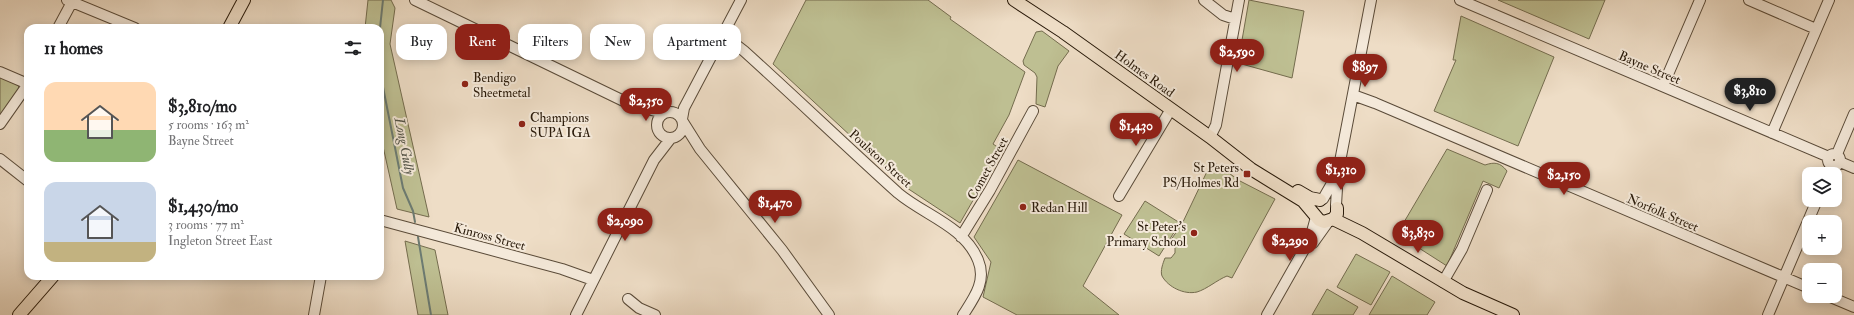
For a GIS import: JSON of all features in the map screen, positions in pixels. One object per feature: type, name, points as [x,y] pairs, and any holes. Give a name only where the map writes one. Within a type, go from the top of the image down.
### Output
[{"type":"main road","points":[[231,24],[244,0]]},
{"type":"main road","name":"Holmes Road","points":[[1014,0],[1064,32],[1210,137],[1251,169],[1303,201],[1323,218]]},
{"type":"main road","name":"Holmes Road","points":[[1025,0],[1064,32]]},
{"type":"main road","name":"Holmes Road","points":[[1210,137],[1305,195],[1321,200]]},
{"type":"main road","points":[[1362,233],[1331,200],[1321,200],[1315,205],[1323,218],[1362,233],[1443,282],[1482,303],[1513,315]]},
{"type":"main road","points":[[1323,218],[1337,214],[1337,206]]},
{"type":"main road","points":[[19,315],[50,280]]},
{"type":"street","points":[[415,0],[634,106],[666,113],[676,113],[683,120],[700,149],[782,250],[829,315]]},
{"type":"street","points":[[729,24],[741,0]]},
{"type":"street","points":[[732,24],[748,0]]},
{"type":"street","points":[[1204,0],[1223,14],[1235,19]]},
{"type":"street","points":[[1210,137],[1216,125],[1239,0]]},
{"type":"street","points":[[1337,206],[1338,172],[1371,0]]},
{"type":"street","name":"Bayne Street","points":[[1460,0],[1772,133],[1833,163],[1854,168]]},
{"type":"street","points":[[1663,86],[1700,0]]},
{"type":"street","points":[[1749,0],[1816,29]]},
{"type":"street","points":[[1772,133],[1829,0]]},
{"type":"street","points":[[60,24],[70,1],[125,24]]},
{"type":"street","name":"Poulston Street","points":[[741,50],[900,194],[932,215],[961,237],[974,252],[981,272],[978,291],[963,315]]},
{"type":"street","points":[[654,160],[674,137],[683,130],[684,108],[710,60]]},
{"type":"street","points":[[0,72],[24,82]]},
{"type":"street","points":[[0,124],[24,90]]},
{"type":"street","points":[[576,315],[654,160],[658,145],[659,119],[693,91]]},
{"type":"street","name":"Norfolk Street","points":[[1353,94],[1802,285]]},
{"type":"street","points":[[634,106],[658,129],[664,137],[674,137],[700,149]]},
{"type":"street","points":[[1119,196],[1171,109]]},
{"type":"street","name":"Comet Street","points":[[961,237],[985,199],[1033,112]]},
{"type":"street","points":[[1833,163],[1854,114]]},
{"type":"street","points":[[0,159],[24,178]]},
{"type":"street","points":[[1321,200],[1338,172]]},
{"type":"street","points":[[1443,282],[1462,249],[1487,190]]},
{"type":"street","points":[[1768,315],[1814,207]]},
{"type":"street","points":[[1267,315],[1310,239],[1316,223],[1323,218]]},
{"type":"street","points":[[1272,315],[1316,239],[1323,218]]},
{"type":"street","name":"Kinross Street","points":[[384,221],[562,269],[594,280]]},
{"type":"street","points":[[314,315],[320,280]]},
{"type":"street","points":[[628,299],[640,308],[655,315]]},
{"type":"street","points":[[1842,302],[1854,307]]},
{"type":"green space","points":[[368,0],[391,0],[395,8],[390,44],[429,217],[397,209],[384,151],[384,24],[365,24]]},
{"type":"green space","points":[[806,0],[928,0],[951,17],[950,19],[1025,72],[1009,115],[993,144],[1002,150],[960,223],[907,188],[773,64]]},
{"type":"green space","points":[[1249,0],[1304,11],[1292,78],[1238,63]]},
{"type":"green space","points":[[1498,0],[1605,0],[1589,39]]},
{"type":"green space","points":[[1461,16],[1554,57],[1518,146],[1434,111],[1456,60],[1453,60]]},
{"type":"green space","points":[[1042,31],[1069,51],[1058,66],[1045,107],[1036,104],[1037,77],[1035,73],[1024,65],[1023,61],[1036,32]]},
{"type":"green space","points":[[0,76],[18,84],[19,89],[0,119]]},
{"type":"green space","points":[[1447,149],[1485,165],[1491,163],[1499,164],[1507,171],[1499,188],[1483,181],[1447,266],[1397,234]]},
{"type":"green space","points":[[1018,160],[1122,215],[1083,286],[1119,315],[1017,315],[983,297],[991,262],[974,237]]},
{"type":"green space","points":[[1212,161],[1240,181],[1275,199],[1232,278],[1227,276],[1201,291],[1192,293],[1172,287],[1162,276],[1161,272],[1165,258],[1171,258],[1175,253],[1175,247],[1170,241],[1182,224]]},
{"type":"green space","points":[[1145,201],[1180,223],[1159,256],[1124,234]]},
{"type":"green space","points":[[405,241],[435,250],[448,315],[418,315]]},
{"type":"green space","points":[[1356,254],[1390,272],[1371,305],[1337,287]]},
{"type":"green space","points":[[1392,276],[1435,302],[1427,315],[1369,315]]},
{"type":"green space","points":[[1327,289],[1358,307],[1353,315],[1312,315]]},
{"type":"waterway","name":"Long Gully","points":[[380,24],[383,0]]},
{"type":"waterway","name":"Long Gully","points":[[384,92],[403,188],[413,211],[415,222]]},
{"type":"waterway","name":"Long Gully","points":[[418,237],[431,315]]},
{"type":"place","name":"Bendigo Sheetmetal","points":[[465,84]]},
{"type":"place","name":"Champions SUPA IGA","points":[[522,124]]},
{"type":"place","name":"St Peters PS/Holmes Rd","points":[[1247,174]]},
{"type":"place","name":"Redan Hill","points":[[1023,207]]},
{"type":"place","name":"St Peter's Primary School","points":[[1194,233]]}]
